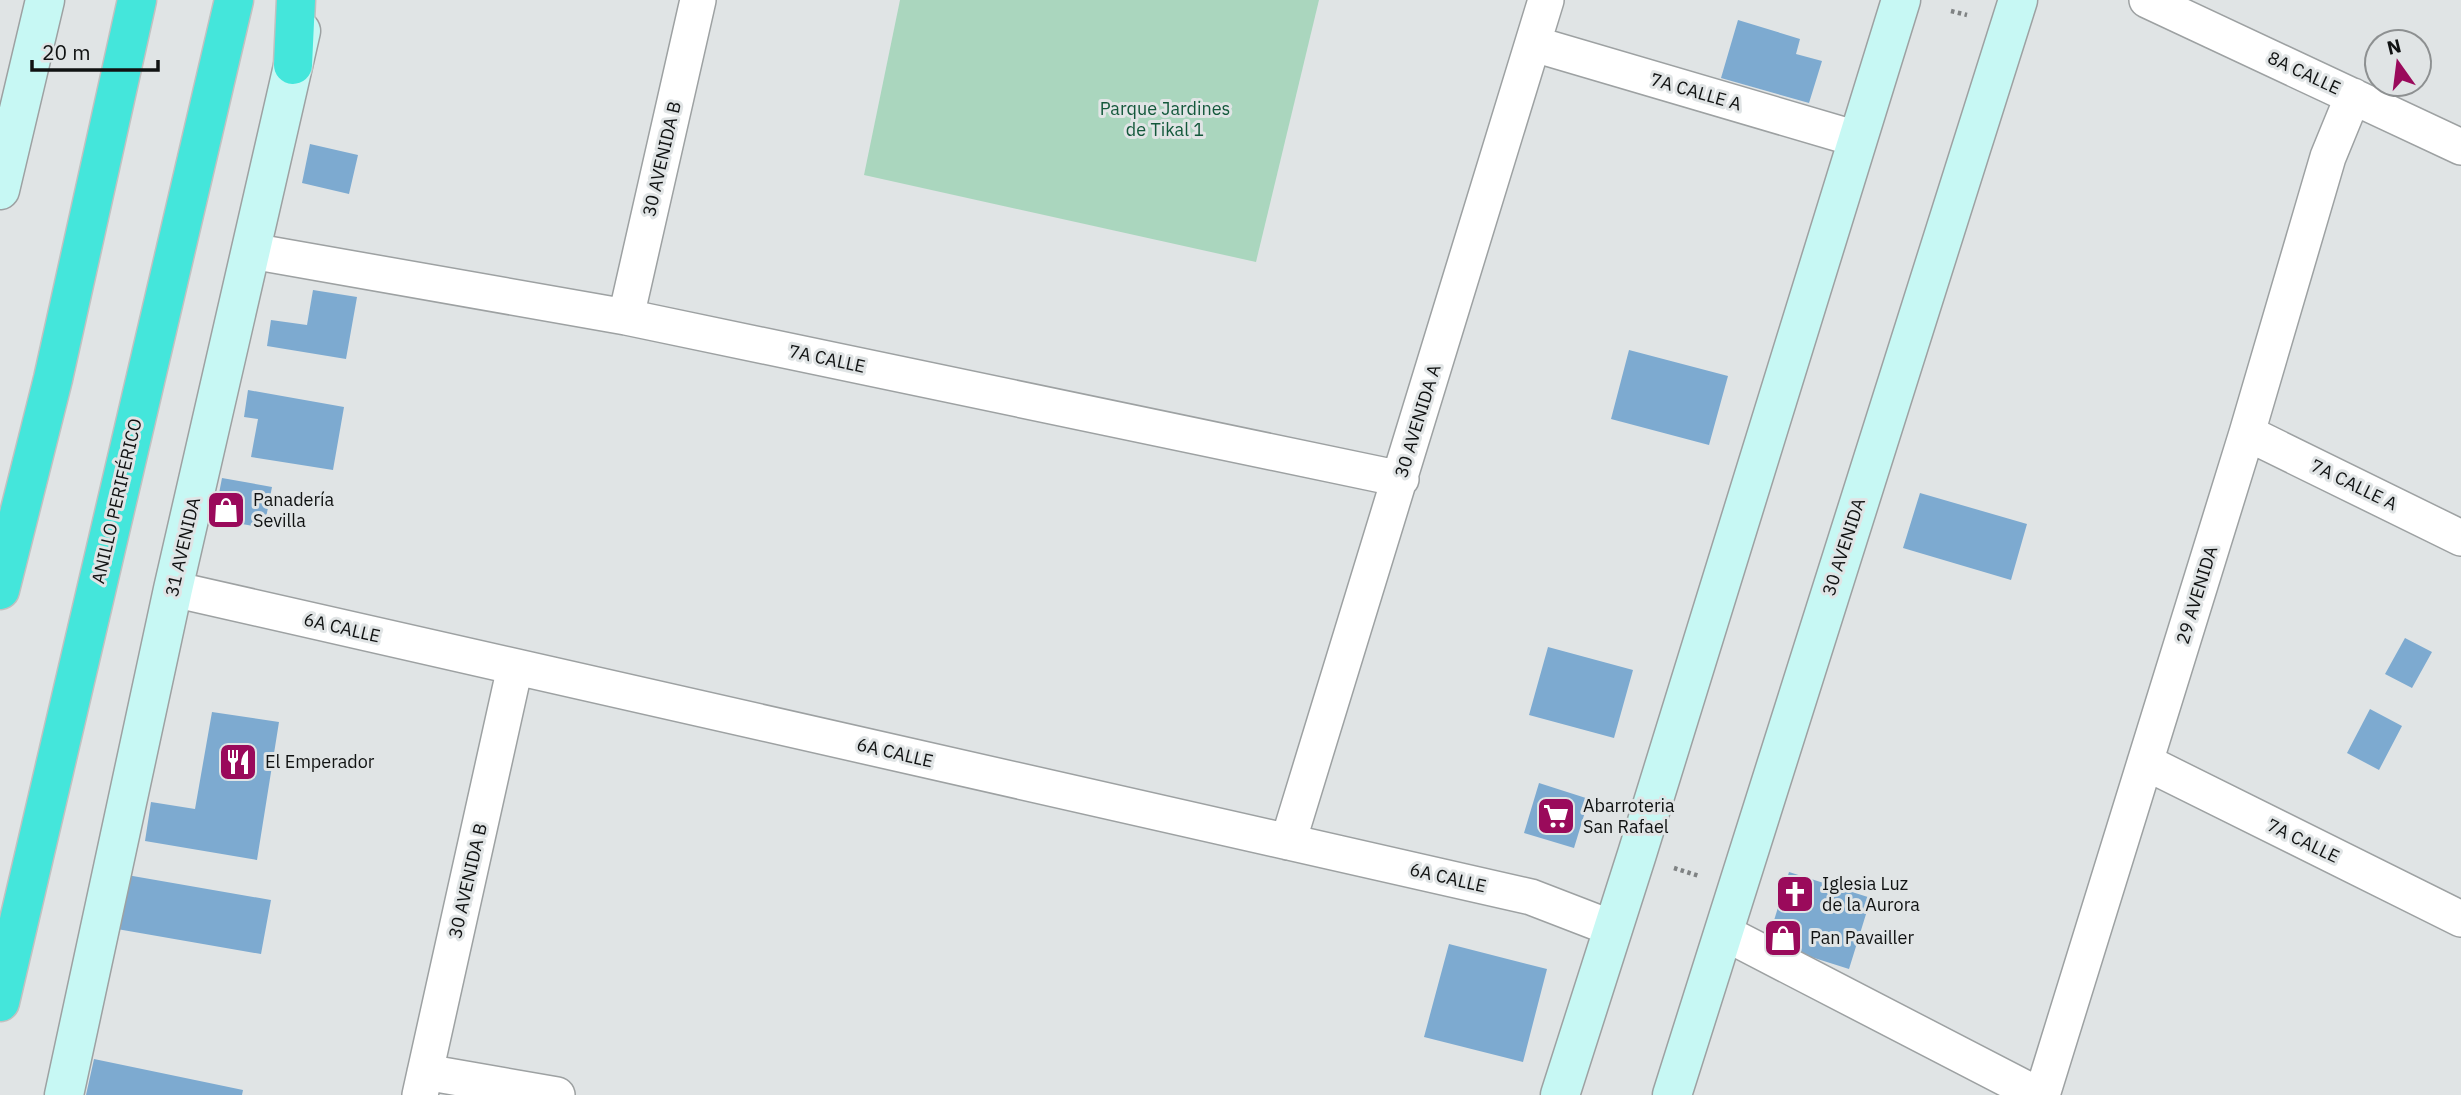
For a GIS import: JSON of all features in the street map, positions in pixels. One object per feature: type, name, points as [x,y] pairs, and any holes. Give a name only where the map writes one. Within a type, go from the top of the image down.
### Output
[{"type":"highway","points":[[0,590],[53,379],[137,0]]},
{"type":"highway","name":"ANILLO PERIFÉRICO","points":[[0,1002],[234,0]]},
{"type":"highway","points":[[293,65],[296,0]]},
{"type":"street","points":[[0,190],[45,0]]},
{"type":"street","name":"31 AVENIDA","points":[[64,1095],[173,589],[308,0]]},
{"type":"street","name":"30 AVENIDA B","points":[[626,317],[698,0]]},
{"type":"street","name":"30 AVENIDA A","points":[[1288,842],[1546,0]]},
{"type":"street","points":[[1560,1095],[1614,929],[1901,0]]},
{"type":"street","name":"30 AVENIDA","points":[[1672,1095],[2018,0]]},
{"type":"street","name":"8A CALLE","points":[[2147,0],[2461,148]]},
{"type":"street","name":"7A CALLE A","points":[[1534,44],[1857,139]]},
{"type":"street","name":"29 AVENIDA","points":[[2040,1095],[2247,433],[2328,157],[2353,96]]},
{"type":"street","name":"7A CALLE","points":[[251,251],[626,317],[1401,479]]},
{"type":"street","name":"7A CALLE A","points":[[2247,433],[2461,538]]},
{"type":"street","name":"6A CALLE","points":[[173,589],[1531,897],[1614,929]]},
{"type":"street","name":"30 AVENIDA B","points":[[423,1084],[515,667]]},
{"type":"street","name":"7A CALLE","points":[[2145,762],[2461,919]]},
{"type":"street","points":[[1723,932],[2040,1095]]},
{"type":"street","points":[[423,1084],[557,1095]]},
{"type":"path","points":[[1951,11],[1966,15]]},
{"type":"path","points":[[1673,867],[1705,878]]},
{"type":"green space","name":"Parque Jardines de Tikal 1","points":[[900,0],[1319,0],[1256,262],[864,175]]},
{"type":"building","points":[[1738,20],[1800,39],[1796,54],[1822,61],[1809,103],[1721,78]]},
{"type":"building","points":[[310,144],[358,155],[349,194],[302,183]]},
{"type":"building","points":[[313,290],[357,297],[346,359],[267,346],[271,320],[307,325]]},
{"type":"building","points":[[1629,350],[1728,376],[1709,445],[1611,419]]},
{"type":"building","points":[[248,390],[344,407],[333,470],[251,457],[258,419],[244,417]]},
{"type":"building","points":[[222,478],[272,487],[264,528],[214,519]]},
{"type":"building","points":[[1920,493],[2027,524],[2011,580],[1903,548]]},
{"type":"building","points":[[2405,638],[2432,652],[2412,688],[2385,674]]},
{"type":"building","points":[[1548,647],[1633,670],[1614,738],[1529,715]]},
{"type":"building","points":[[2370,709],[2402,726],[2379,770],[2347,753]]},
{"type":"building","name":"El Emperador","points":[[212,712],[279,722],[257,860],[145,841],[151,802],[195,809]]},
{"type":"building","name":"Abarroteria San Rafael","points":[[1539,783],[1589,799],[1574,848],[1524,833]]},
{"type":"building","points":[[1789,872],[1871,898],[1849,969],[1767,943]]},
{"type":"building","points":[[127,875],[271,900],[261,954],[117,929]]},
{"type":"building","points":[[1449,944],[1547,969],[1523,1062],[1424,1037]]},
{"type":"building","points":[[94,1059],[243,1090],[242,1095],[86,1095]]},
{"type":"place","name":"Panadería Sevilla","points":[[226,510]]},
{"type":"place","name":"El Emperador","points":[[238,762]]},
{"type":"place","name":"Abarroteria San Rafael","points":[[1556,816]]},
{"type":"place","name":"Iglesia Luz de la Aurora","points":[[1795,894]]},
{"type":"place","name":"Pan Pavailler","points":[[1783,938]]}]
